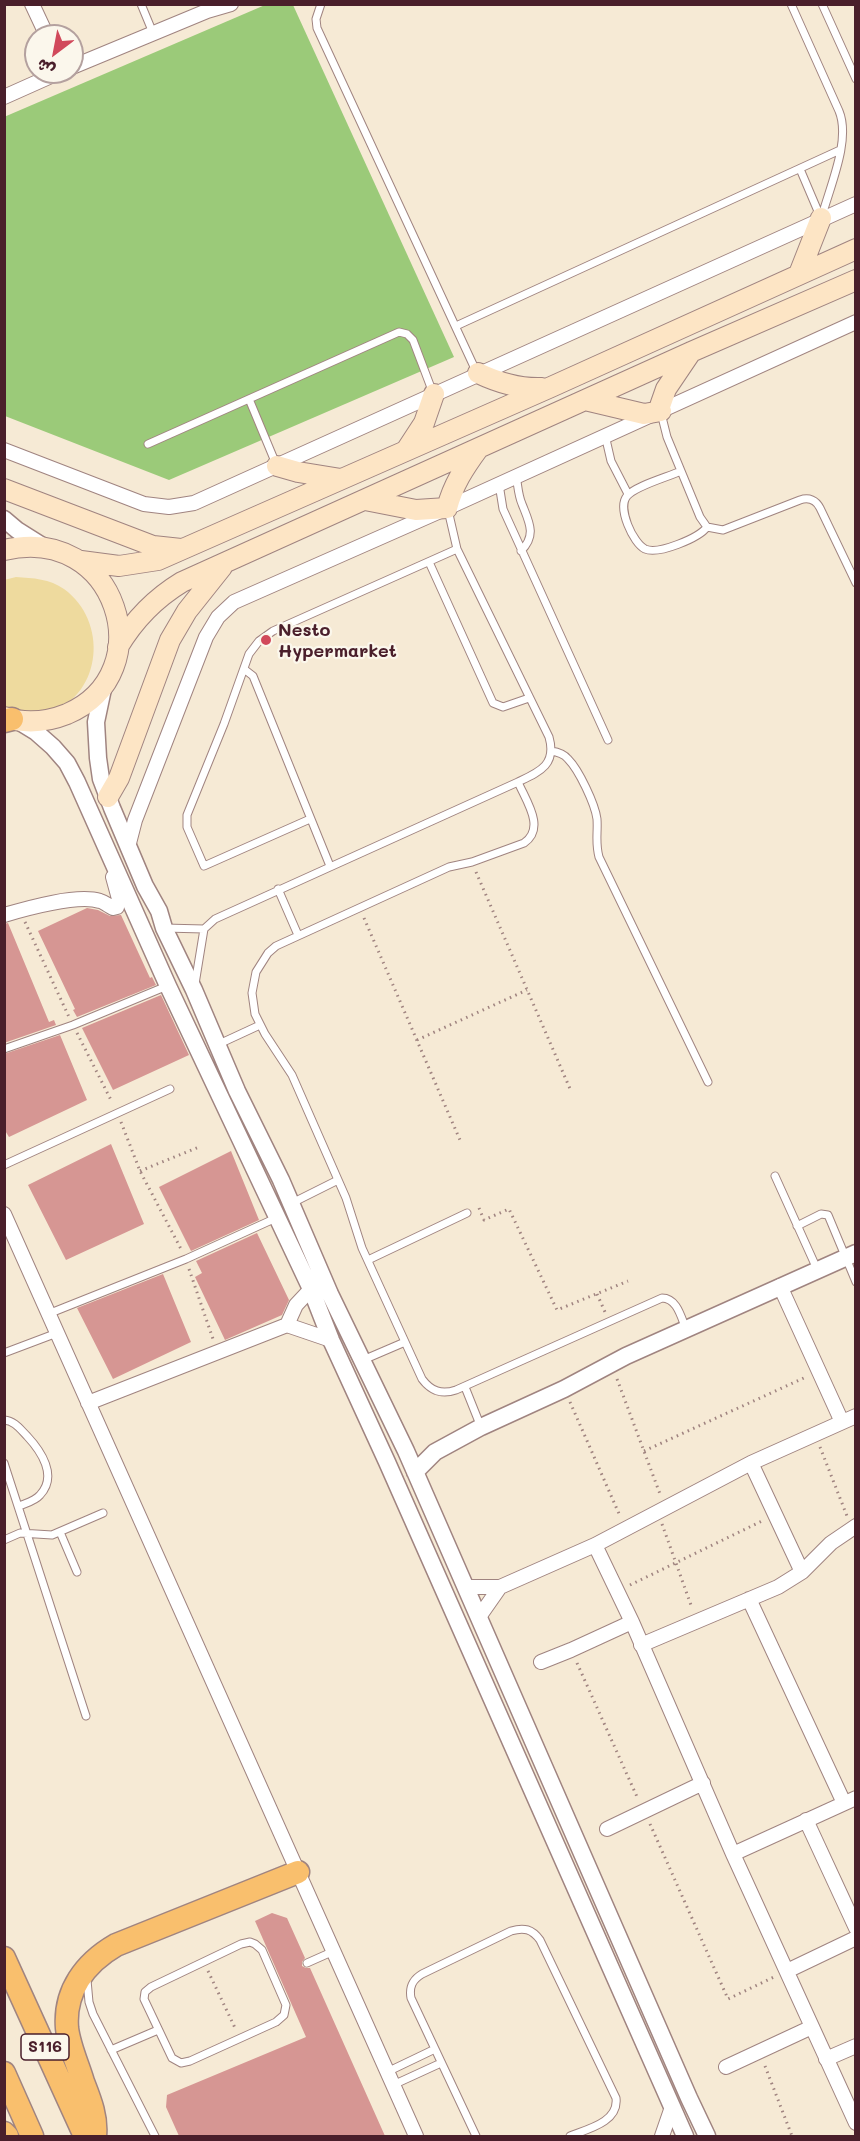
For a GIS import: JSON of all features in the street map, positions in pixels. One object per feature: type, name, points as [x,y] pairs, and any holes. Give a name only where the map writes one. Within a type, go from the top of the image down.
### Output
[{"type":"highway","points":[[95,2136],[94,2114],[67,2029],[67,2011],[71,1993],[79,1977],[90,1963],[116,1945],[298,1872]]},
{"type":"highway","name":"S116","points":[[4,1958],[85,2136]]},
{"type":"highway","name":"S116","points":[[4,2073],[32,2136]]},
{"type":"main road","points":[[799,274],[821,218]]},
{"type":"main road","points":[[81,561],[106,565],[132,565],[158,560],[551,387],[855,249]]},
{"type":"main road","points":[[118,647],[135,621],[157,600],[182,582],[855,280]]},
{"type":"main road","points":[[585,400],[645,414],[661,411],[659,409],[666,389],[691,352]]},
{"type":"main road","points":[[478,373],[513,386],[551,387]]},
{"type":"main road","points":[[407,449],[424,423],[434,394]]},
{"type":"main road","points":[[365,500],[416,510],[447,508],[451,492],[478,449]]},
{"type":"main road","points":[[277,466],[341,479]]},
{"type":"main road","points":[[4,489],[153,546],[181,549]]},
{"type":"main road","points":[[4,550],[25,546],[44,547],[64,552],[81,561],[96,574],[107,590],[115,608],[119,628],[118,647],[113,666],[104,683],[91,698],[75,710],[57,718],[38,721],[10,720]]},
{"type":"main road","points":[[108,797],[119,778],[174,633],[196,597],[227,562]]},
{"type":"street","points":[[32,4],[41,24]]},
{"type":"street","points":[[84,62],[213,8],[231,4]]},
{"type":"street","points":[[4,97],[33,84]]},
{"type":"street","points":[[4,450],[144,504],[168,507],[201,501],[478,373],[855,204]]},
{"type":"street","points":[[129,847],[138,813],[206,637],[225,609],[244,597],[447,508],[855,322]]},
{"type":"street","points":[[4,519],[44,547]]},
{"type":"street","points":[[104,683],[96,723],[101,778],[108,797],[216,1045],[291,1203],[348,1334],[406,1451],[688,2098],[707,2136]]},
{"type":"street","points":[[10,720],[36,732],[53,747],[67,764],[90,808],[168,986],[311,1289],[685,2136]]},
{"type":"street","points":[[4,915],[58,902],[101,901],[113,908],[117,907],[119,899],[113,876],[112,860]]},
{"type":"street","points":[[4,1214],[417,2136]]},
{"type":"street","points":[[415,1472],[435,1452],[482,1427],[564,1389],[626,1356],[850,1255]]},
{"type":"street","points":[[780,1286],[842,1422]]},
{"type":"street","points":[[311,1289],[324,1299],[348,1334]]},
{"type":"street","points":[[287,1325],[296,1305],[311,1289]]},
{"type":"street","points":[[88,1403],[287,1325],[332,1340]]},
{"type":"street","points":[[465,1587],[500,1587],[595,1545],[751,1463],[855,1416]]},
{"type":"street","points":[[406,1451],[435,1452]]},
{"type":"street","points":[[751,1463],[802,1572]]},
{"type":"street","points":[[641,1645],[778,1587],[802,1572],[831,1543],[853,1527]]},
{"type":"street","points":[[595,1545],[632,1622],[855,2123]]},
{"type":"street","points":[[478,1617],[500,1587]]},
{"type":"street","points":[[734,1854],[850,1800],[749,1599]]},
{"type":"street","points":[[541,1662],[632,1622]]},
{"type":"street","points":[[607,1828],[704,1783]]},
{"type":"street","points":[[806,1820],[855,1928]]},
{"type":"street","points":[[787,1971],[855,1938]]},
{"type":"street","points":[[726,2067],[812,2027]]},
{"type":"street","points":[[826,2059],[855,2046]]},
{"type":"street","points":[[662,2136],[672,2107]]},
{"type":"lane","points":[[141,4],[153,33]]},
{"type":"lane","points":[[321,4],[316,19],[317,28],[478,373]]},
{"type":"lane","points":[[791,4],[842,117],[843,132],[840,150],[821,218]]},
{"type":"lane","points":[[822,4],[855,79]]},
{"type":"lane","points":[[456,326],[840,150]]},
{"type":"lane","points":[[800,169],[821,218]]},
{"type":"lane","points":[[148,444],[403,332],[411,336],[413,340],[434,394]]},
{"type":"lane","points":[[249,399],[277,466]]},
{"type":"lane","points":[[661,411],[667,437],[700,517],[707,527],[713,530],[723,530],[800,500],[810,499],[820,508],[855,583]]},
{"type":"lane","points":[[605,435],[611,461],[628,494]]},
{"type":"lane","points":[[681,471],[628,494],[623,504],[624,514],[636,541],[645,549],[662,550],[699,534],[707,527]]},
{"type":"lane","points":[[516,476],[521,501],[531,527],[530,541],[521,551]]},
{"type":"lane","points":[[499,484],[503,509],[608,740]]},
{"type":"lane","points":[[194,990],[204,929],[215,919],[518,782],[547,764],[551,752],[549,737],[457,549],[447,508]]},
{"type":"lane","points":[[310,819],[204,866],[187,827],[189,810],[254,647],[273,631],[457,549]]},
{"type":"lane","points":[[429,562],[493,703],[503,707],[529,698]]},
{"type":"lane","points":[[244,669],[253,676],[330,866]]},
{"type":"lane","points":[[551,752],[557,752],[568,758],[592,802],[597,817],[596,841],[599,857],[708,1082]]},
{"type":"lane","points":[[518,782],[533,819],[534,833],[524,843],[472,862],[449,867],[276,946],[268,953],[256,972],[252,993],[253,1004],[260,1025],[292,1075],[338,1180],[368,1260],[426,1385],[440,1393],[448,1393],[465,1387],[666,1298],[674,1302],[686,1329]]},
{"type":"lane","points":[[278,889],[298,935]]},
{"type":"lane","points":[[164,928],[204,929]]},
{"type":"lane","points":[[4,1049],[73,1025],[168,986]]},
{"type":"lane","points":[[216,1045],[260,1025]]},
{"type":"lane","points":[[4,1165],[170,1089]]},
{"type":"lane","points":[[775,1176],[817,1270]]},
{"type":"lane","points":[[291,1203],[338,1180]]},
{"type":"lane","points":[[368,1260],[467,1213]]},
{"type":"lane","points":[[797,1226],[821,1214],[828,1215],[850,1255],[855,1282]]},
{"type":"lane","points":[[48,1314],[186,1259],[276,1218]]},
{"type":"lane","points":[[5,1350],[57,1333]]},
{"type":"lane","points":[[361,1361],[405,1342]]},
{"type":"lane","points":[[465,1387],[482,1427]]},
{"type":"lane","points":[[4,1420],[13,1422],[36,1446],[47,1468],[46,1484],[42,1493],[34,1500],[19,1506]]},
{"type":"lane","points":[[4,1463],[86,1716]]},
{"type":"lane","points":[[4,1540],[20,1533],[43,1536],[60,1532],[103,1513]]},
{"type":"lane","points":[[60,1532],[77,1572]]},
{"type":"lane","points":[[476,2136],[411,1998],[411,1986],[413,1981],[422,1974],[511,1931],[524,1928],[531,1930],[540,1940],[616,2098],[615,2110],[609,2119],[570,2136]]},
{"type":"lane","points":[[250,1942],[255,1944],[262,1950],[277,1976],[286,2005],[285,2015],[276,2022],[181,2063],[172,2058],[144,2000],[145,1992],[150,1987],[204,1961],[241,1944],[250,1942]]},
{"type":"lane","points":[[308,1963],[334,1951]]},
{"type":"lane","points":[[90,1963],[87,1976],[89,2002],[93,2014],[155,2136]]},
{"type":"lane","points":[[111,2050],[158,2030]]},
{"type":"lane","points":[[390,2079],[435,2049]]},
{"type":"lane","points":[[390,2079],[441,2063]]},
{"type":"path","points":[[472,862],[571,1091]]},
{"type":"path","points":[[359,908],[460,1140]]},
{"type":"path","points":[[20,910],[73,1025],[117,1112],[140,1171],[186,1259],[218,1352]]},
{"type":"path","points":[[417,1040],[527,990]]},
{"type":"path","points":[[140,1171],[199,1147]]},
{"type":"path","points":[[467,1213],[478,1208],[484,1220],[509,1209],[557,1310],[628,1281]]},
{"type":"path","points":[[597,1294],[610,1321]]},
{"type":"path","points":[[626,1356],[630,1368],[616,1375],[661,1496],[662,1523],[697,1621]]},
{"type":"path","points":[[644,1451],[819,1371]]},
{"type":"path","points":[[564,1389],[626,1529]]},
{"type":"path","points":[[815,1434],[853,1527]]},
{"type":"path","points":[[618,1591],[776,1515]]},
{"type":"path","points":[[571,1650],[729,1999],[787,1971]]},
{"type":"path","points":[[204,1961],[240,2038]]},
{"type":"path","points":[[759,2051],[792,2136]]},
{"type":"green space","points":[[265,5],[293,5],[454,357],[169,480],[5,416],[4,117]]},
{"type":"sand","points":[[16,577],[47,581],[64,589],[78,603],[88,619],[93,637],[93,656],[89,673],[81,690],[68,703],[46,714],[5,716],[4,580]]},
{"type":"building","points":[[87,908],[110,916],[121,915],[150,978],[152,977],[156,985],[77,1017],[38,931]]},
{"type":"building","points":[[8,923],[49,1022],[54,1020],[56,1025],[4,1043],[4,924]]},
{"type":"building","points":[[161,995],[189,1055],[113,1090],[82,1028]]},
{"type":"building","points":[[60,1035],[87,1100],[9,1137],[4,1129],[4,1054]]},
{"type":"building","points":[[111,1144],[144,1224],[66,1260],[28,1185]]},
{"type":"building","points":[[231,1151],[259,1220],[191,1251],[159,1187]]},
{"type":"building","points":[[257,1233],[289,1300],[282,1315],[225,1340],[195,1277],[202,1273],[196,1261]]},
{"type":"building","points":[[163,1274],[191,1342],[113,1379],[77,1308]]},
{"type":"building","points":[[272,1913],[287,1918],[305,1958],[302,1966],[310,1968],[385,2136],[179,2136],[166,2107],[167,2095],[306,2037],[255,1921]]},
{"type":"place","name":"Nesto Hypermarket","points":[[266,640]]}]
